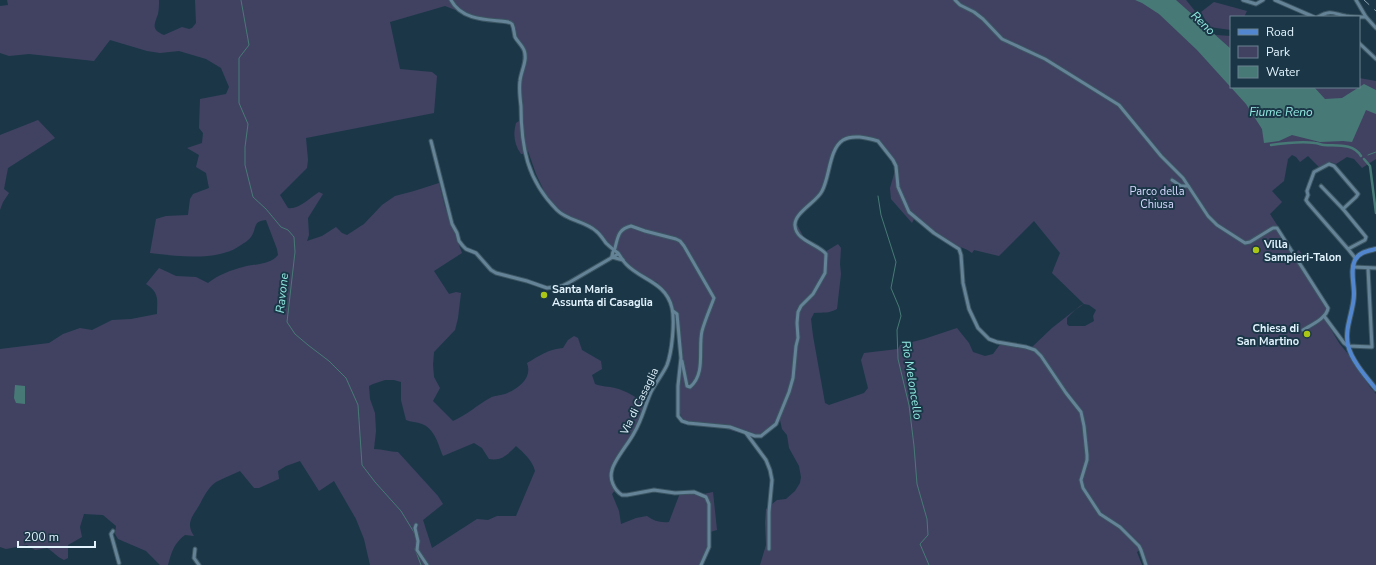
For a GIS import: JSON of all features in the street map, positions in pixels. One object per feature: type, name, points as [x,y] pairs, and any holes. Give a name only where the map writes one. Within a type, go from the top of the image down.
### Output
[{"type":"main road","points":[[1376,249],[1361,254],[1356,259],[1353,268],[1354,299],[1347,334],[1348,346],[1352,356],[1376,390]]},
{"type":"street","name":"Via di Casaglia","points":[[451,0],[460,12],[470,16],[486,21],[509,22],[512,25],[516,38],[524,50],[525,60],[520,81],[521,131],[523,146],[531,171],[542,193],[558,211],[567,218],[586,224],[597,231],[608,245],[637,274],[657,284],[662,289],[672,306],[673,330],[668,364],[651,392],[640,424],[612,469],[612,478],[615,489],[622,495],[654,490],[675,493],[694,492],[706,498],[709,504],[709,547],[701,565]]},
{"type":"street","points":[[955,0],[960,5],[974,12],[1002,39],[1045,59],[1119,105],[1188,186],[1208,216],[1217,225],[1245,243],[1250,242],[1273,228],[1277,228],[1328,307],[1328,312],[1324,316],[1304,330]]},
{"type":"street","points":[[1243,0],[1256,4],[1263,0]]},
{"type":"street","points":[[1275,0],[1312,16]]},
{"type":"street","points":[[1356,0],[1366,17],[1376,28]]},
{"type":"street","points":[[1320,16],[1333,12],[1345,16]]},
{"type":"street","points":[[1360,17],[1366,17]]},
{"type":"street","points":[[1360,44],[1376,59]]},
{"type":"street","points":[[681,358],[678,386],[678,416],[682,421],[688,423],[730,427],[755,436],[761,436],[776,424],[789,392],[792,378],[794,355],[798,338],[798,312],[813,294],[825,273],[826,254],[823,250],[806,241],[799,235],[795,222],[802,212],[817,198],[822,191],[834,153],[839,143],[851,137],[867,138],[880,142],[896,166],[898,187],[909,212],[934,234],[958,248],[961,255],[963,283],[968,309],[981,332],[989,339],[997,342],[1035,350],[1041,356],[1081,412],[1087,455],[1081,480],[1083,488],[1100,514],[1120,527],[1142,550],[1146,565]]},
{"type":"street","points":[[432,141],[452,224],[459,241],[466,249],[476,253],[491,270],[496,273],[547,288],[552,288],[562,286],[570,282],[618,254]]},
{"type":"street","points":[[1343,209],[1356,197],[1357,192],[1333,165],[1329,164],[1317,170],[1313,174],[1307,191],[1306,200],[1356,259]]},
{"type":"street","points":[[1172,180],[1181,186],[1188,186]]},
{"type":"street","points":[[1321,186],[1364,233],[1366,238],[1365,240],[1348,249]]},
{"type":"street","points":[[612,257],[612,252],[614,250],[619,232],[631,226],[678,240],[684,246],[712,293],[714,298],[713,302],[702,331],[700,368],[694,384],[690,388],[687,386],[681,358],[677,314],[672,310]]},
{"type":"street","points":[[612,257],[623,260]]},
{"type":"street","points":[[1353,268],[1376,268]]},
{"type":"street","points":[[1324,316],[1344,343],[1348,346],[1372,347],[1368,268]]},
{"type":"street","points":[[1370,304],[1376,304]]},
{"type":"street","points":[[745,432],[764,456],[770,470],[772,480],[768,512],[769,549]]},
{"type":"street","points":[[416,525],[415,528],[418,541],[417,550]]},
{"type":"street","points":[[113,532],[111,534],[121,564],[115,564]]},
{"type":"street","points":[[414,543],[427,565]]},
{"type":"street","points":[[195,549],[194,558],[199,565]]},
{"type":"green space","name":"Parco della Chiusa","points":[[7,0],[159,0],[155,29],[164,35],[182,27],[189,29],[192,28],[196,23],[195,0],[1186,0],[1212,32],[1216,35],[1230,36],[1230,88],[1360,88],[1360,78],[1376,81],[1376,159],[1362,168],[1354,159],[1347,157],[1336,164],[1330,162],[1319,167],[1308,156],[1300,162],[1292,155],[1288,159],[1284,181],[1272,191],[1282,202],[1270,214],[1295,253],[1299,250],[1304,257],[1299,260],[1328,308],[1323,316],[1339,343],[1376,394],[1376,565],[1147,565],[1141,549],[1137,552],[1142,565],[760,565],[766,545],[766,509],[777,500],[786,499],[795,491],[800,483],[801,477],[799,466],[789,448],[787,435],[782,429],[780,420],[758,438],[716,426],[684,421],[676,406],[680,373],[680,334],[674,311],[657,282],[644,279],[590,228],[562,217],[548,199],[536,174],[528,151],[526,154],[521,154],[517,147],[515,132],[516,123],[522,119],[519,100],[525,53],[518,45],[513,23],[507,20],[480,21],[445,6],[390,22],[400,69],[432,72],[437,76],[434,113],[306,138],[308,160],[307,168],[280,195],[288,208],[292,208],[304,203],[319,192],[323,194],[308,218],[309,235],[307,241],[322,236],[336,227],[342,233],[347,235],[364,224],[382,205],[395,196],[439,183],[445,207],[462,253],[434,271],[449,294],[456,292],[461,293],[455,330],[434,352],[434,377],[440,388],[433,401],[453,421],[492,397],[505,394],[515,389],[526,378],[528,373],[527,363],[549,351],[563,348],[568,340],[574,336],[578,338],[582,350],[601,361],[602,369],[592,375],[595,384],[624,391],[647,405],[634,436],[616,463],[612,472],[616,489],[612,494],[619,511],[621,524],[636,518],[647,516],[657,521],[669,522],[680,493],[695,491],[703,494],[713,492],[717,530],[707,533],[708,549],[700,565],[370,565],[364,539],[356,519],[334,481],[319,491],[300,461],[286,466],[278,471],[279,479],[259,488],[254,488],[240,471],[216,482],[207,491],[190,522],[191,531],[194,536],[185,535],[178,541],[172,552],[168,565],[160,565],[146,551],[118,539],[115,534],[116,526],[103,515],[84,514],[80,527],[82,537],[68,545],[68,558],[64,560],[47,548],[35,550],[27,545],[6,549],[0,547],[0,349],[49,343],[63,334],[80,328],[92,330],[112,320],[131,319],[157,314],[156,294],[146,284],[159,268],[176,276],[196,277],[208,283],[229,271],[271,261],[278,255],[266,220],[257,224],[250,238],[241,245],[221,254],[209,256],[184,256],[150,253],[156,219],[166,216],[188,215],[190,199],[193,194],[209,188],[206,173],[196,167],[199,155],[187,148],[202,143],[203,133],[199,128],[200,99],[226,94],[229,87],[221,68],[206,59],[179,51],[160,53],[147,51],[110,40],[94,61],[29,54],[9,56],[0,53],[0,6],[8,5]],"holes":[[[846,138],[863,138],[881,143],[896,167],[890,188],[891,199],[912,223],[915,217],[946,240],[972,253],[974,250],[999,256],[1034,221],[1060,253],[1052,273],[1084,304],[1052,328],[1031,348],[1001,343],[993,354],[985,356],[973,352],[969,343],[957,328],[900,345],[898,349],[864,353],[861,360],[868,388],[864,393],[829,405],[825,403],[811,319],[814,313],[834,311],[837,309],[841,274],[841,248],[838,244],[825,252],[825,258],[823,249],[807,243],[796,223],[804,208],[823,193],[837,144]],[[1084,304],[1089,305],[1096,310],[1093,316],[1094,321],[1085,326],[1069,326],[1067,324],[1067,318],[1075,310]],[[385,380],[401,382],[401,400],[406,420],[422,424],[430,429],[436,437],[443,456],[474,443],[482,448],[489,459],[501,458],[507,455],[516,446],[522,451],[530,460],[535,471],[516,516],[497,516],[488,520],[477,519],[432,548],[423,520],[443,504],[438,496],[398,452],[374,449],[376,431],[375,413],[370,399],[369,386]]]},
{"type":"green space","points":[[1214,2],[1247,11],[1244,16],[1230,16],[1230,30],[1209,27],[1201,12]]},
{"type":"green space","points":[[38,120],[55,138],[8,168],[4,189],[9,193],[0,210],[0,135]]},
{"type":"water","name":"Fiume Reno","points":[[1135,0],[1176,0],[1230,48],[1230,86],[1197,50],[1159,14]]},
{"type":"water","name":"Fiume Reno","points":[[1364,84],[1376,90],[1376,114],[1366,110],[1352,142],[1320,142],[1292,135],[1279,141],[1264,143],[1262,129],[1246,104],[1231,88],[1315,88],[1325,99],[1342,98],[1360,88]]},
{"type":"water","points":[[15,385],[25,386],[25,404],[16,403],[14,398]]},
{"type":"waterway","name":"Ravone","points":[[241,0],[249,45],[239,58],[239,103],[248,124],[245,147],[245,165],[253,197],[266,209],[281,227],[288,230],[294,237],[295,252],[287,322],[295,334],[329,361],[346,378],[358,405],[362,465],[401,511],[415,534]]},
{"type":"waterway","points":[[1271,145],[1304,142],[1344,146],[1354,149],[1361,156]]},
{"type":"waterway","points":[[1368,155],[1376,152]]},
{"type":"waterway","points":[[1364,159],[1370,166],[1376,213]]},
{"type":"waterway","name":"Rio Meloncello","points":[[878,196],[881,215],[896,262],[891,288],[901,316],[897,330],[898,359],[909,405],[917,484],[927,519],[928,535],[920,544],[929,565]]},
{"type":"waterway","name":"Ravone","points":[[416,547],[415,549],[421,565]]},
{"type":"railway","points":[[1364,0],[1376,11]]},
{"type":"place","name":"Villa Sampieri-Talon","points":[[1256,250]]},
{"type":"place","name":"Santa Maria Assunta di Casaglia","points":[[544,295]]},
{"type":"place","name":"Chiesa di San Martino","points":[[1307,334]]},
{"type":"water label","name":"Reno","points":[[1203,23]]}]
